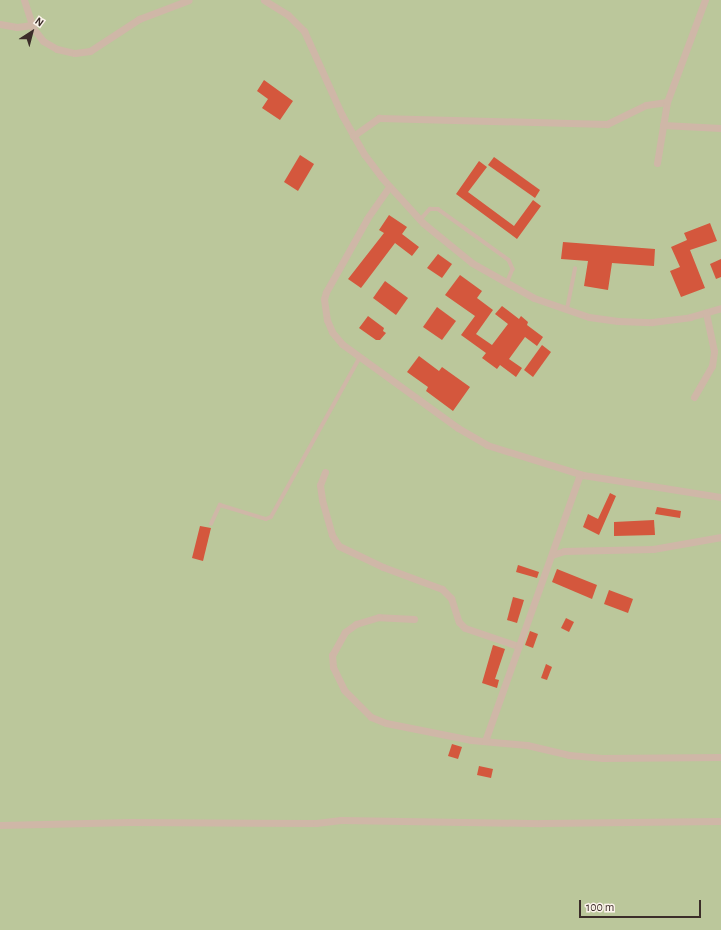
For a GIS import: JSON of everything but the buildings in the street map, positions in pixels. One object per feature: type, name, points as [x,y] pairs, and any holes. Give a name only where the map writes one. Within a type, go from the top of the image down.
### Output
[{"type":"street","points":[[24,0],[32,25],[38,36],[49,45],[67,52],[83,53],[98,48],[149,14],[189,0]]},
{"type":"street","points":[[264,0],[288,15],[304,31],[331,93],[353,136],[389,187],[420,220],[456,251],[506,284],[567,311],[589,317],[637,322],[672,320],[706,313],[721,308]]},
{"type":"street","points":[[657,163],[667,102],[705,0]]},
{"type":"street","points":[[0,24],[17,27],[32,25]]},
{"type":"street","points":[[353,136],[379,118],[607,124],[646,105],[667,102]]},
{"type":"street","points":[[663,126],[721,128]]},
{"type":"street","points":[[389,187],[332,276],[324,300],[325,313],[332,332],[360,357],[477,440],[503,451],[580,474],[721,496]]},
{"type":"street","points":[[694,397],[712,366],[714,351],[706,313]]},
{"type":"street","points":[[325,472],[320,485],[322,500],[332,535],[339,546],[383,568],[442,589],[453,602],[459,622],[465,628],[518,646]]},
{"type":"street","points":[[484,741],[580,474]]},
{"type":"street","points":[[552,555],[564,551],[653,549],[721,537]]},
{"type":"street","points":[[414,619],[379,617],[356,624],[345,632],[332,655],[333,667],[344,690],[371,717],[386,723],[484,741],[527,745],[569,755],[602,758],[721,756]]},
{"type":"street","points":[[0,825],[130,822],[316,823],[341,820],[541,823],[721,821]]},
{"type":"lane","points":[[420,220],[430,210],[438,209],[508,260],[513,269],[506,284]]},
{"type":"lane","points":[[567,311],[575,269]]},
{"type":"lane","points":[[211,524],[220,505],[266,519],[271,517],[360,357]]},
{"type":"green space","points":[[0,0],[721,0],[721,930],[0,930]]}]
